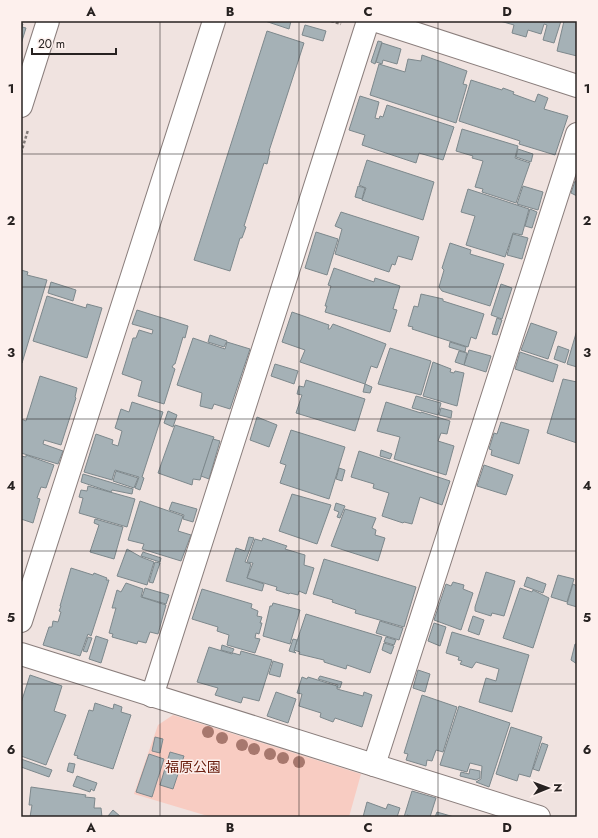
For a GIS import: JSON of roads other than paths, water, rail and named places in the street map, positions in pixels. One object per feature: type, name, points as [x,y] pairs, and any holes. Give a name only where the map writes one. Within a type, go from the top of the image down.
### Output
[{"type":"street","points":[[21,106],[46,21]]},
{"type":"street","points":[[21,621],[214,21]]},
{"type":"street","points":[[152,696],[368,21]]},
{"type":"street","points":[[377,21],[577,86]]},
{"type":"street","points":[[374,765],[577,134]]},
{"type":"street","points":[[21,654],[539,817]]},
{"type":"park label","name":"福原公園","points":[[193,767]]}]
